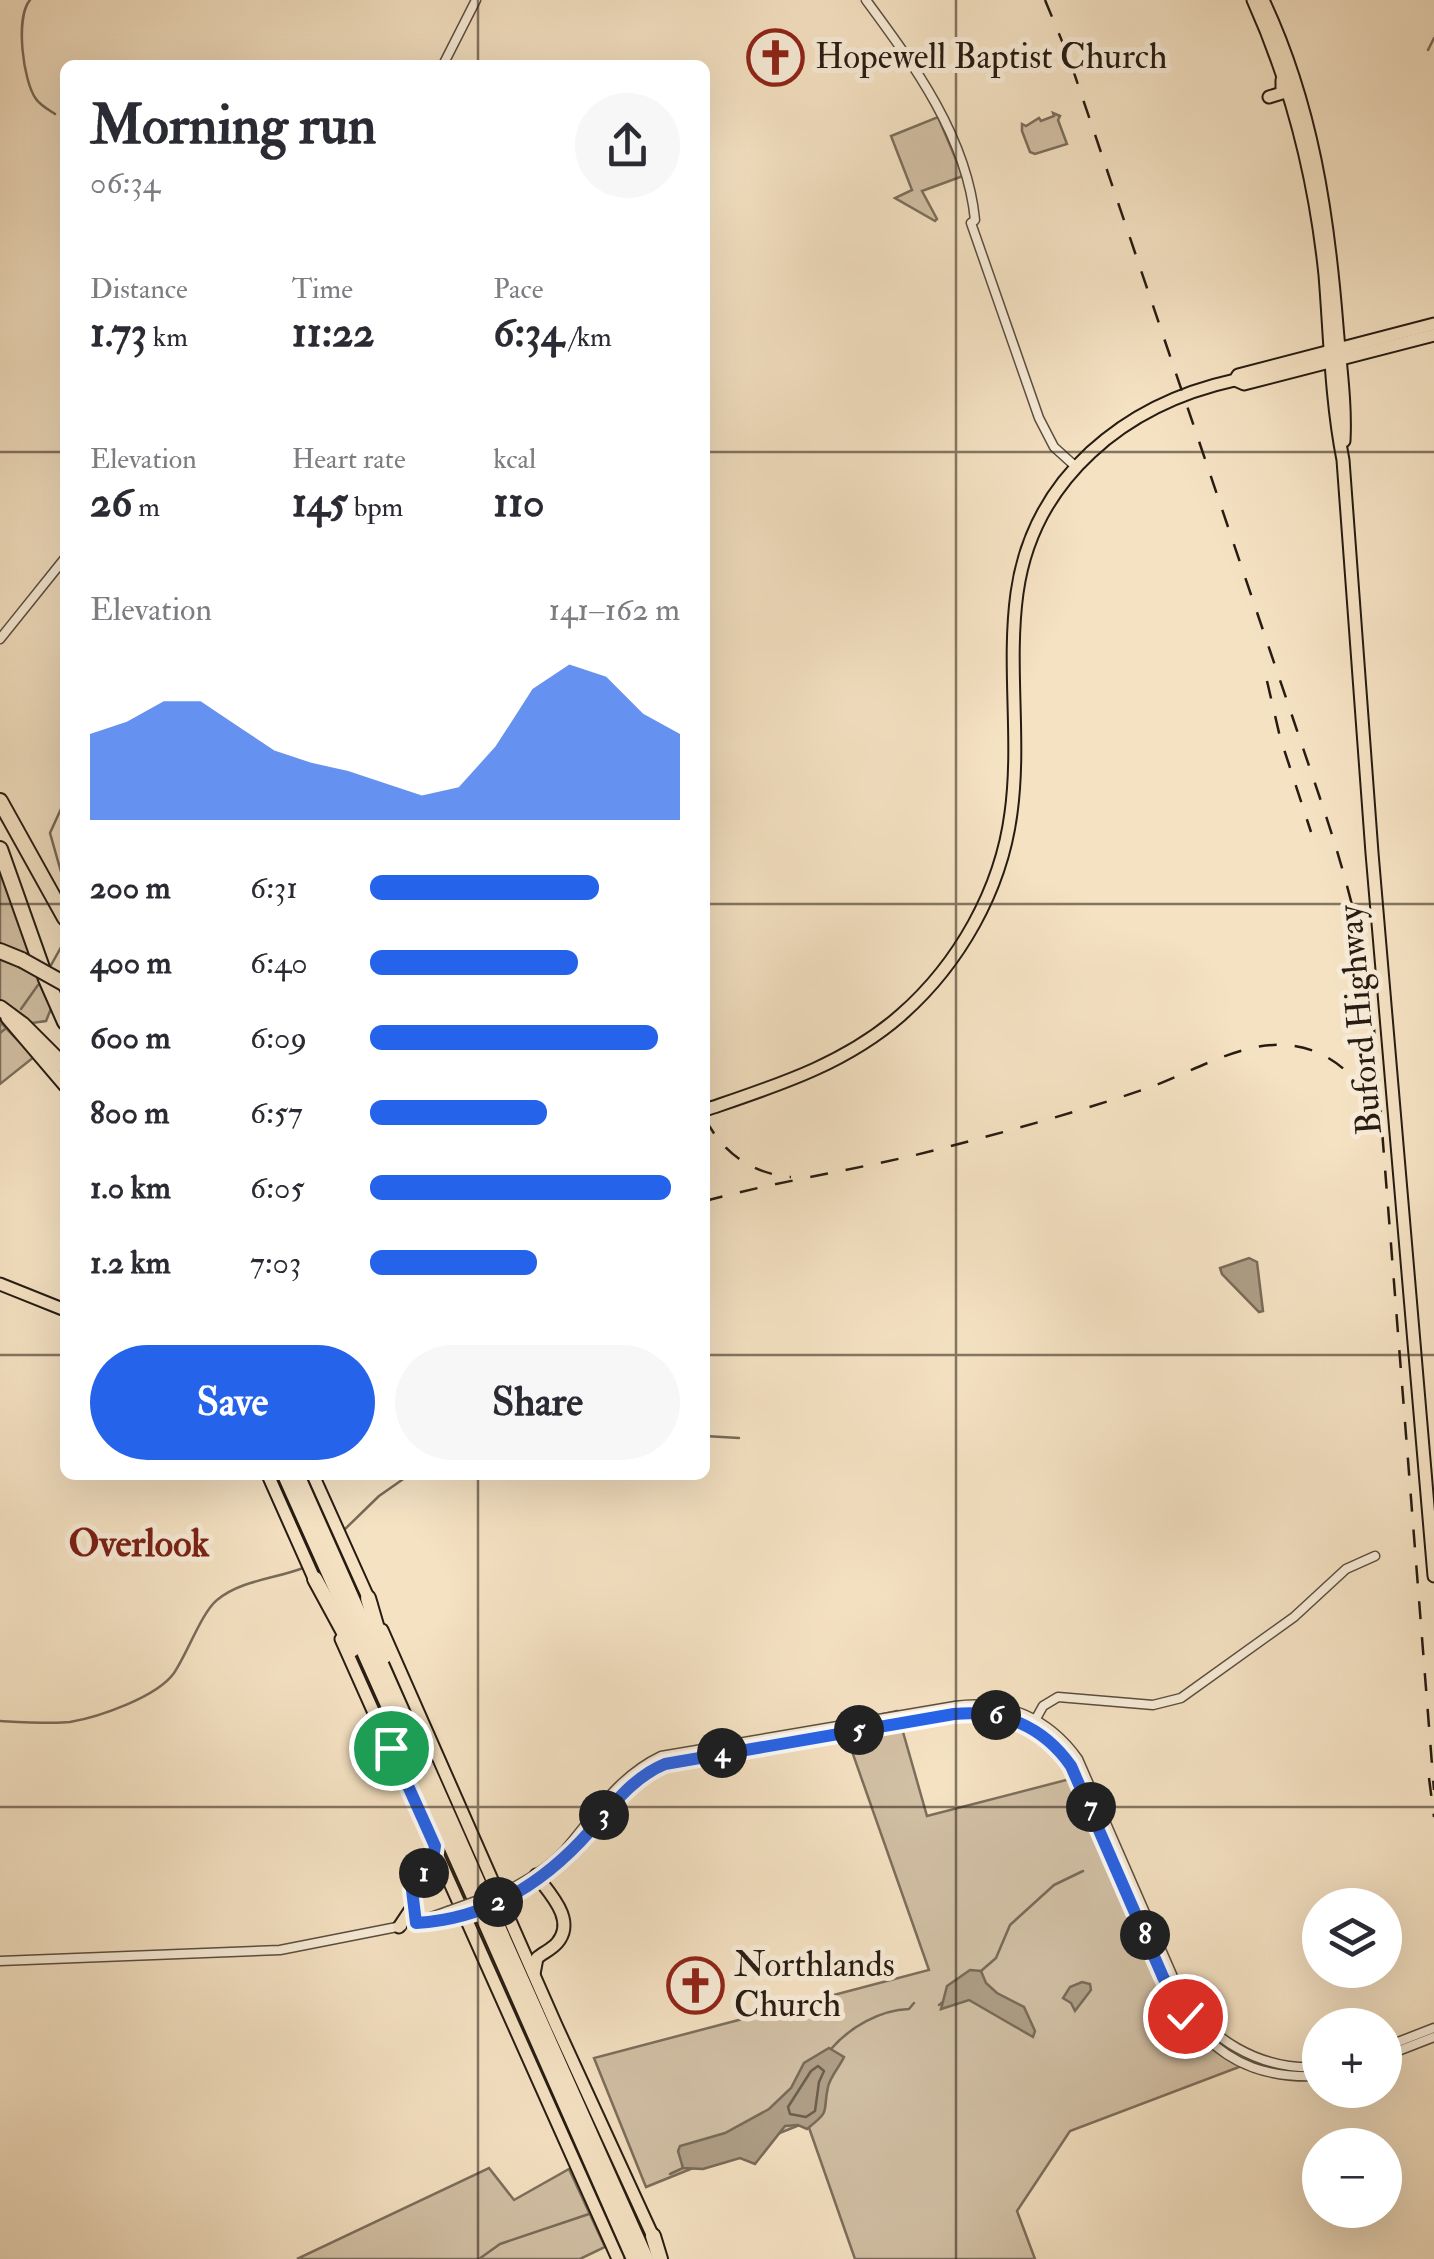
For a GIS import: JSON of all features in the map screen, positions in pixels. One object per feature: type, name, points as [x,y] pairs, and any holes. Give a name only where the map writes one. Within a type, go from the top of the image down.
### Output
[{"type":"highway","points":[[0,801],[60,909]]},
{"type":"highway","points":[[0,849],[60,1011]]},
{"type":"highway","points":[[0,952],[60,981]]},
{"type":"highway","points":[[0,1010],[23,1025],[60,1062]]},
{"type":"highway","points":[[287,1480],[399,1732],[480,1897],[646,2259]]},
{"type":"highway","points":[[299,1480],[402,1709],[634,2259]]},
{"type":"highway","points":[[315,1579],[399,1732]]},
{"type":"highway","points":[[368,1598],[402,1709]]},
{"type":"highway","points":[[654,2236],[662,2259]]},
{"type":"main road","name":"Buford Highway","points":[[1253,0],[1297,115],[1315,197],[1345,422],[1343,460]]},
{"type":"main road","name":"Buford Highway","points":[[1263,0],[1302,100],[1318,163],[1330,237],[1338,328],[1334,387],[1434,1576]]},
{"type":"main road","points":[[1280,66],[1284,92],[1272,99],[1297,115]]},
{"type":"main road","points":[[1234,380],[1244,384],[1306,368],[1359,344],[1434,324]]},
{"type":"main road","points":[[1338,328],[1347,339],[1359,344]]},
{"type":"main road","points":[[710,1108],[813,1072],[874,1038],[926,991],[968,934],[994,879],[1011,816],[1016,597],[1022,564],[1042,513],[1075,466],[1113,431],[1146,411],[1234,380],[1238,375],[1434,335]]},
{"type":"main road","points":[[1416,339],[1434,343]]},
{"type":"main road","points":[[1306,368],[1322,374],[1334,387]]},
{"type":"main road","points":[[0,1010],[60,1080]]},
{"type":"main road","points":[[0,1284],[60,1308]]},
{"type":"main road","points":[[270,1480],[618,2259]]},
{"type":"main road","points":[[315,1480],[654,2236]]},
{"type":"main road","points":[[416,1923],[414,1886],[434,1861],[435,1846]]},
{"type":"main road","points":[[534,1974],[537,1958],[558,1942],[564,1927],[562,1913],[531,1887],[551,1871]]},
{"type":"main road","points":[[427,1872],[448,1874]]},
{"type":"main road","points":[[399,1927],[413,1906]]},
{"type":"main road","points":[[522,1947],[545,1952]]},
{"type":"street","points":[[445,60],[476,0]]},
{"type":"street","points":[[866,0],[919,78],[958,150],[971,191],[975,217],[971,223],[1038,418],[1054,447],[1075,466]]},
{"type":"street","points":[[0,639],[60,564]]},
{"type":"street","points":[[1033,1723],[1046,1702],[1062,1696],[1148,1705],[1181,1698],[1294,1617],[1346,1569],[1375,1556]]},
{"type":"street","points":[[0,1961],[280,1950],[416,1923],[531,1887],[621,1782],[669,1753],[963,1704],[994,1705],[1063,1740],[1084,1768],[1177,1986],[1194,2012],[1216,2034],[1250,2055],[1302,2066]]},
{"type":"street","points":[[551,1871],[628,1790],[652,1770],[678,1761],[954,1714],[994,1714],[1033,1723],[1077,1776],[1167,1986],[1190,2022],[1218,2048],[1251,2066],[1302,2076]]},
{"type":"street","points":[[621,1782],[628,1790]]},
{"type":"street","points":[[531,1887],[572,1840]]},
{"type":"street","points":[[1402,2040],[1434,2028]]},
{"type":"street","points":[[1402,2050],[1434,2038]]},
{"type":"shaded area","points":[[1053,113],[1060,116],[1067,144],[1035,154],[1030,152],[1022,124],[1026,126],[1039,118],[1041,121],[1054,116]]},
{"type":"shaded area","points":[[938,117],[963,176],[922,191],[935,221],[895,198],[912,190],[891,136]]},
{"type":"shaded area","points":[[0,865],[34,958],[0,945]]},
{"type":"shaded area","points":[[0,958],[40,974],[53,1004],[46,1021],[32,1023],[0,1000]]},
{"type":"shaded area","points":[[0,1022],[34,1057],[0,1084]]},
{"type":"shaded area","points":[[897,1711],[927,1816],[1070,1779],[1173,2019],[1247,2064],[1070,2131],[1017,2211],[1035,2259],[855,2259],[807,2122],[646,2187],[594,2058],[929,1970],[842,1723]]},
{"type":"shaded area","points":[[489,2168],[514,2200],[569,2169],[605,2247],[580,2259],[297,2259]]},
{"type":"water","points":[[1249,1258],[1257,1262],[1263,1311],[1259,1312],[1220,1268]]},
{"type":"water","points":[[970,1970],[981,1971],[986,1983],[997,1993],[1024,2007],[1035,2031],[1033,2037],[969,2000],[941,2009],[947,1986]]},
{"type":"water","points":[[1082,1982],[1090,1984],[1091,1990],[1075,2011],[1063,1998],[1070,1987]]},
{"type":"water","points":[[829,2048],[844,2057],[829,2083],[825,2111],[807,2129],[785,2126],[755,2164],[740,2158],[703,2169],[683,2168],[680,2146],[725,2133],[769,2109],[791,2088],[804,2063]]},
{"type":"waterway","points":[[30,0],[22,34],[27,78],[36,99],[55,114]]},
{"type":"waterway","points":[[1428,50],[1434,38]]},
{"type":"waterway","points":[[60,811],[50,833],[60,868]]},
{"type":"waterway","points":[[50,967],[60,949]]},
{"type":"waterway","points":[[21,1009],[38,985]]},
{"type":"waterway","points":[[0,1033],[5,1029]]},
{"type":"waterway","points":[[710,1436],[739,1438]]},
{"type":"waterway","points":[[343,1531],[402,1480]]},
{"type":"waterway","points":[[0,1721],[70,1722],[141,1698],[174,1673],[217,1600],[247,1584],[303,1568]]},
{"type":"waterway","points":[[981,1971],[996,1958],[1010,1925],[1054,1885],[1083,1871]]},
{"type":"waterway","points":[[939,2005],[943,2002]]},
{"type":"waterway","points":[[831,2049],[866,2021],[909,2009],[914,2003]]},
{"type":"waterway","points":[[670,2174],[683,2168]]},
{"type":"waterway","points":[[479,2259],[500,2244],[589,2214]]},
{"type":"railway","points":[[1045,0],[1069,58],[1323,807],[1359,936],[1373,1016],[1434,1790]]},
{"type":"railway","points":[[1267,681],[1280,737],[1311,832]]},
{"type":"railway","points":[[710,1200],[1000,1133],[1124,1096],[1233,1053],[1268,1045],[1300,1047],[1329,1058],[1352,1077],[1375,1116]]},
{"type":"railway","points":[[710,1127],[740,1160],[791,1177]]},
{"type":"railway","points":[[1429,1778],[1434,1817]]},
{"type":"place","name":"Hopewell Baptist Church","points":[[776,57]]},
{"type":"place","name":"Northlands Church","points":[[695,1985]]},
{"type":"district","name":"Overlook","points":[[139,1544]]},
{"type":"route","points":[[391,1748],[435,1846],[432,1865],[412,1890],[416,1923],[482,1908],[530,1886],[567,1856],[632,1786],[665,1764],[954,1714],[987,1713],[1015,1720],[1047,1738],[1071,1766],[1163,1977],[1185,2016]]}]
